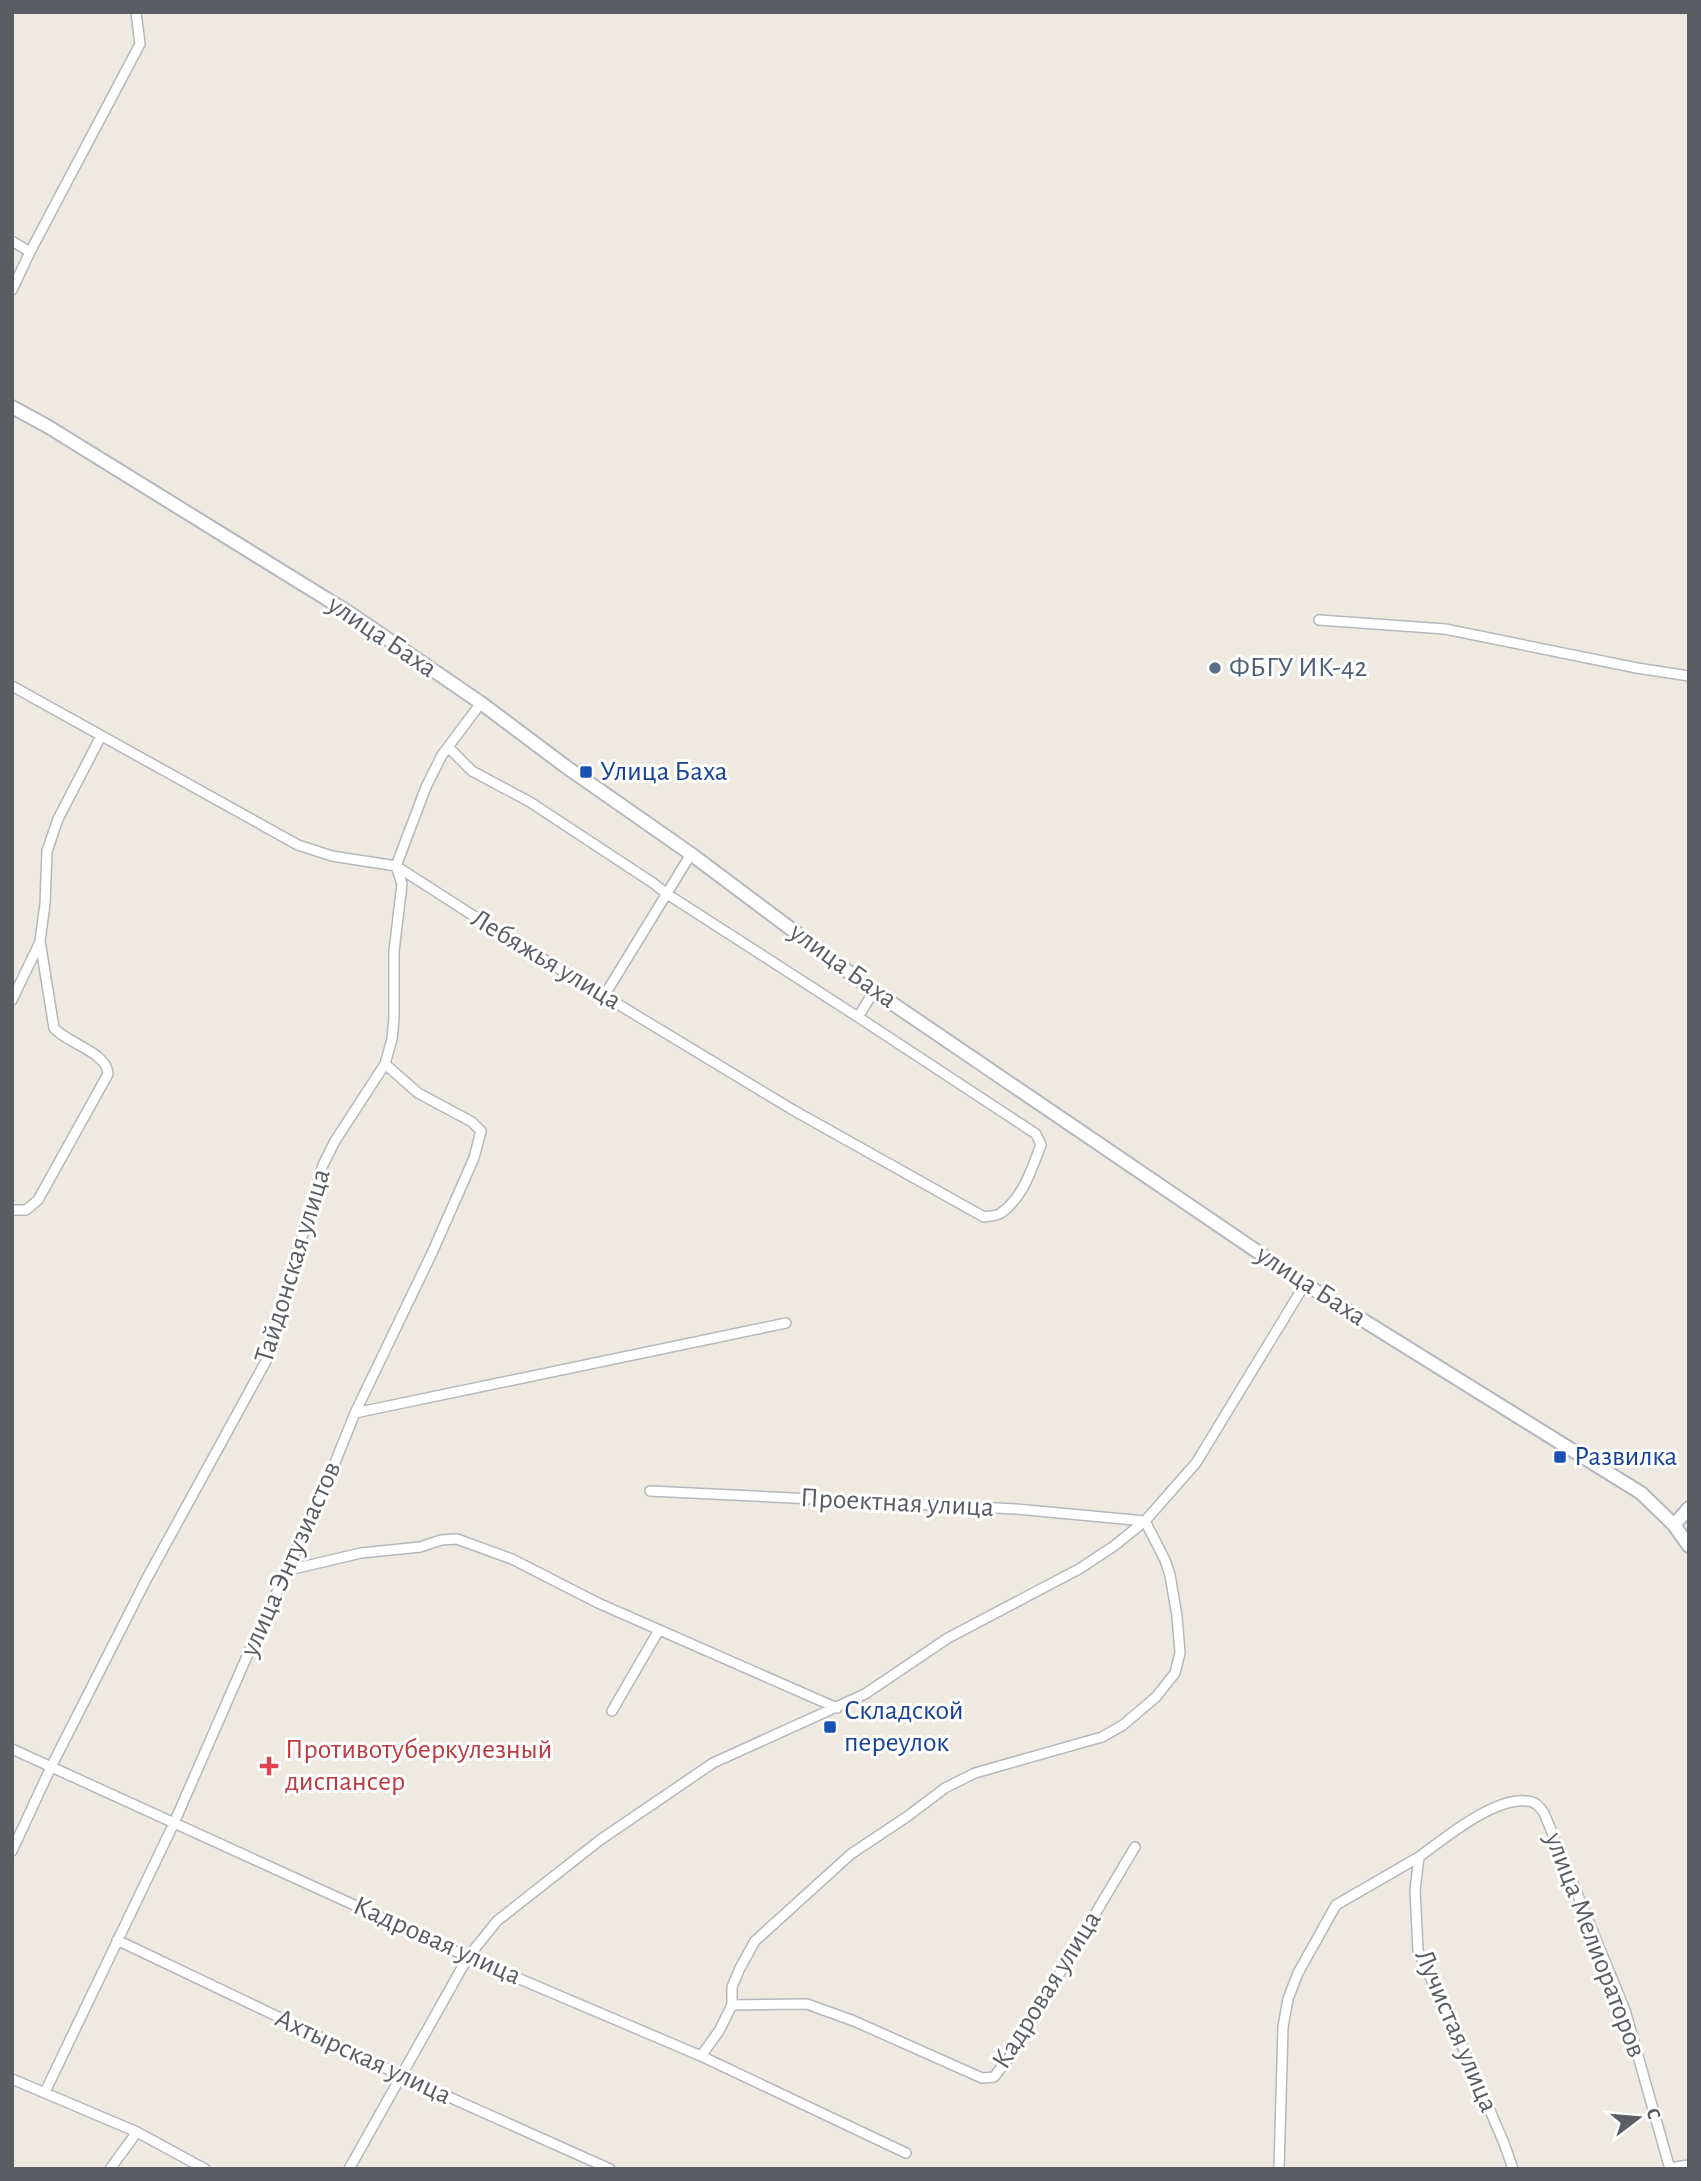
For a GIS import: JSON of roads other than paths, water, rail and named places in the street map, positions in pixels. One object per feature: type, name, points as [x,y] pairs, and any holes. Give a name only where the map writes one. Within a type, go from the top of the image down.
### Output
[{"type":"street","points":[[12,290],[141,44],[136,12]]},
{"type":"street","points":[[12,241],[30,252]]},
{"type":"street","name":"улица Баха","points":[[12,407],[351,614],[481,703],[874,990],[1305,1284],[1641,1493],[1674,1525],[1689,1546]]},
{"type":"street","points":[[1319,620],[1445,629],[1689,676]]},
{"type":"street","name":"Лебяжья улица","points":[[12,686],[298,845],[332,856],[396,866],[793,1110],[984,1217],[1000,1214],[1019,1194],[1041,1145],[1036,1134],[858,1017]]},
{"type":"street","name":"Тайдонская улица","points":[[12,1851],[51,1767],[146,1580],[266,1361],[323,1165],[335,1141],[385,1064],[392,1039],[394,951],[402,884],[396,866],[426,788],[448,747],[481,703]]},
{"type":"street","points":[[12,1000],[40,941],[46,904],[47,851],[52,835],[101,736]]},
{"type":"street","points":[[448,747],[472,771],[530,802],[858,1017],[874,990]]},
{"type":"street","points":[[604,996],[691,854]]},
{"type":"street","points":[[12,1210],[30,1208],[38,1200],[108,1074],[108,1066],[103,1059],[61,1036],[54,1028],[40,941]]},
{"type":"street","name":"улица Энтузиастов","points":[[45,2092],[174,1823],[248,1654],[289,1570],[355,1413],[474,1158],[481,1131],[472,1122],[418,1093],[385,1064]]},
{"type":"street","points":[[349,2169],[468,1957],[497,1921],[600,1840],[713,1763],[865,1693],[948,1638],[1079,1569],[1114,1546],[1145,1521],[1196,1463],[1305,1284]]},
{"type":"street","points":[[355,1413],[786,1323]]},
{"type":"street","name":"Проектная улица","points":[[650,1491],[1016,1509],[1145,1521]]},
{"type":"street","points":[[1674,1525],[1689,1508]]},
{"type":"street","points":[[701,2056],[719,2032],[732,2005],[732,1987],[755,1941],[852,1853],[945,1788],[975,1773],[1102,1737],[1123,1725],[1156,1697],[1175,1673],[1180,1653],[1170,1575],[1145,1521]]},
{"type":"street","points":[[289,1570],[361,1553],[420,1547],[441,1540],[457,1539],[512,1559],[598,1603],[837,1708]]},
{"type":"street","points":[[612,1711],[659,1630]]},
{"type":"street","name":"Кадровая улица","points":[[12,1749],[468,1957],[701,2056],[906,2153]]},
{"type":"street","name":"улица Мелиораторов","points":[[1419,1857],[1477,1818],[1499,1807],[1528,1800],[1538,1804],[1544,1812],[1625,2010],[1670,2168]]},
{"type":"street","name":"Кадровая улица","points":[[732,2005],[807,2004],[854,2021],[982,2078],[994,2077],[1011,2055],[1135,1847]]},
{"type":"street","points":[[1279,2169],[1283,2027],[1288,1999],[1298,1973],[1336,1905],[1419,1857]]},
{"type":"street","name":"Лучистая улица","points":[[1419,1857],[1415,1890],[1418,1951],[1454,2027],[1513,2169]]},
{"type":"street","name":"Ахтырская улица","points":[[117,1940],[402,2076],[610,2169]]},
{"type":"street","points":[[12,2079],[137,2132],[205,2169]]},
{"type":"street","points":[[110,2169],[137,2132]]},
{"type":"street","points":[[1670,2168],[1689,2165]]},
{"type":"place","name":"ФБГУ ИК-42","points":[[1215,668]]},
{"type":"place","name":"Улица Баха","points":[[586,772]]},
{"type":"place","name":"Развилка","points":[[1560,1457]]},
{"type":"place","name":"Складской переулок","points":[[830,1727]]},
{"type":"place","name":"Противотуберкулезный диспансер","points":[[269,1766]]}]
